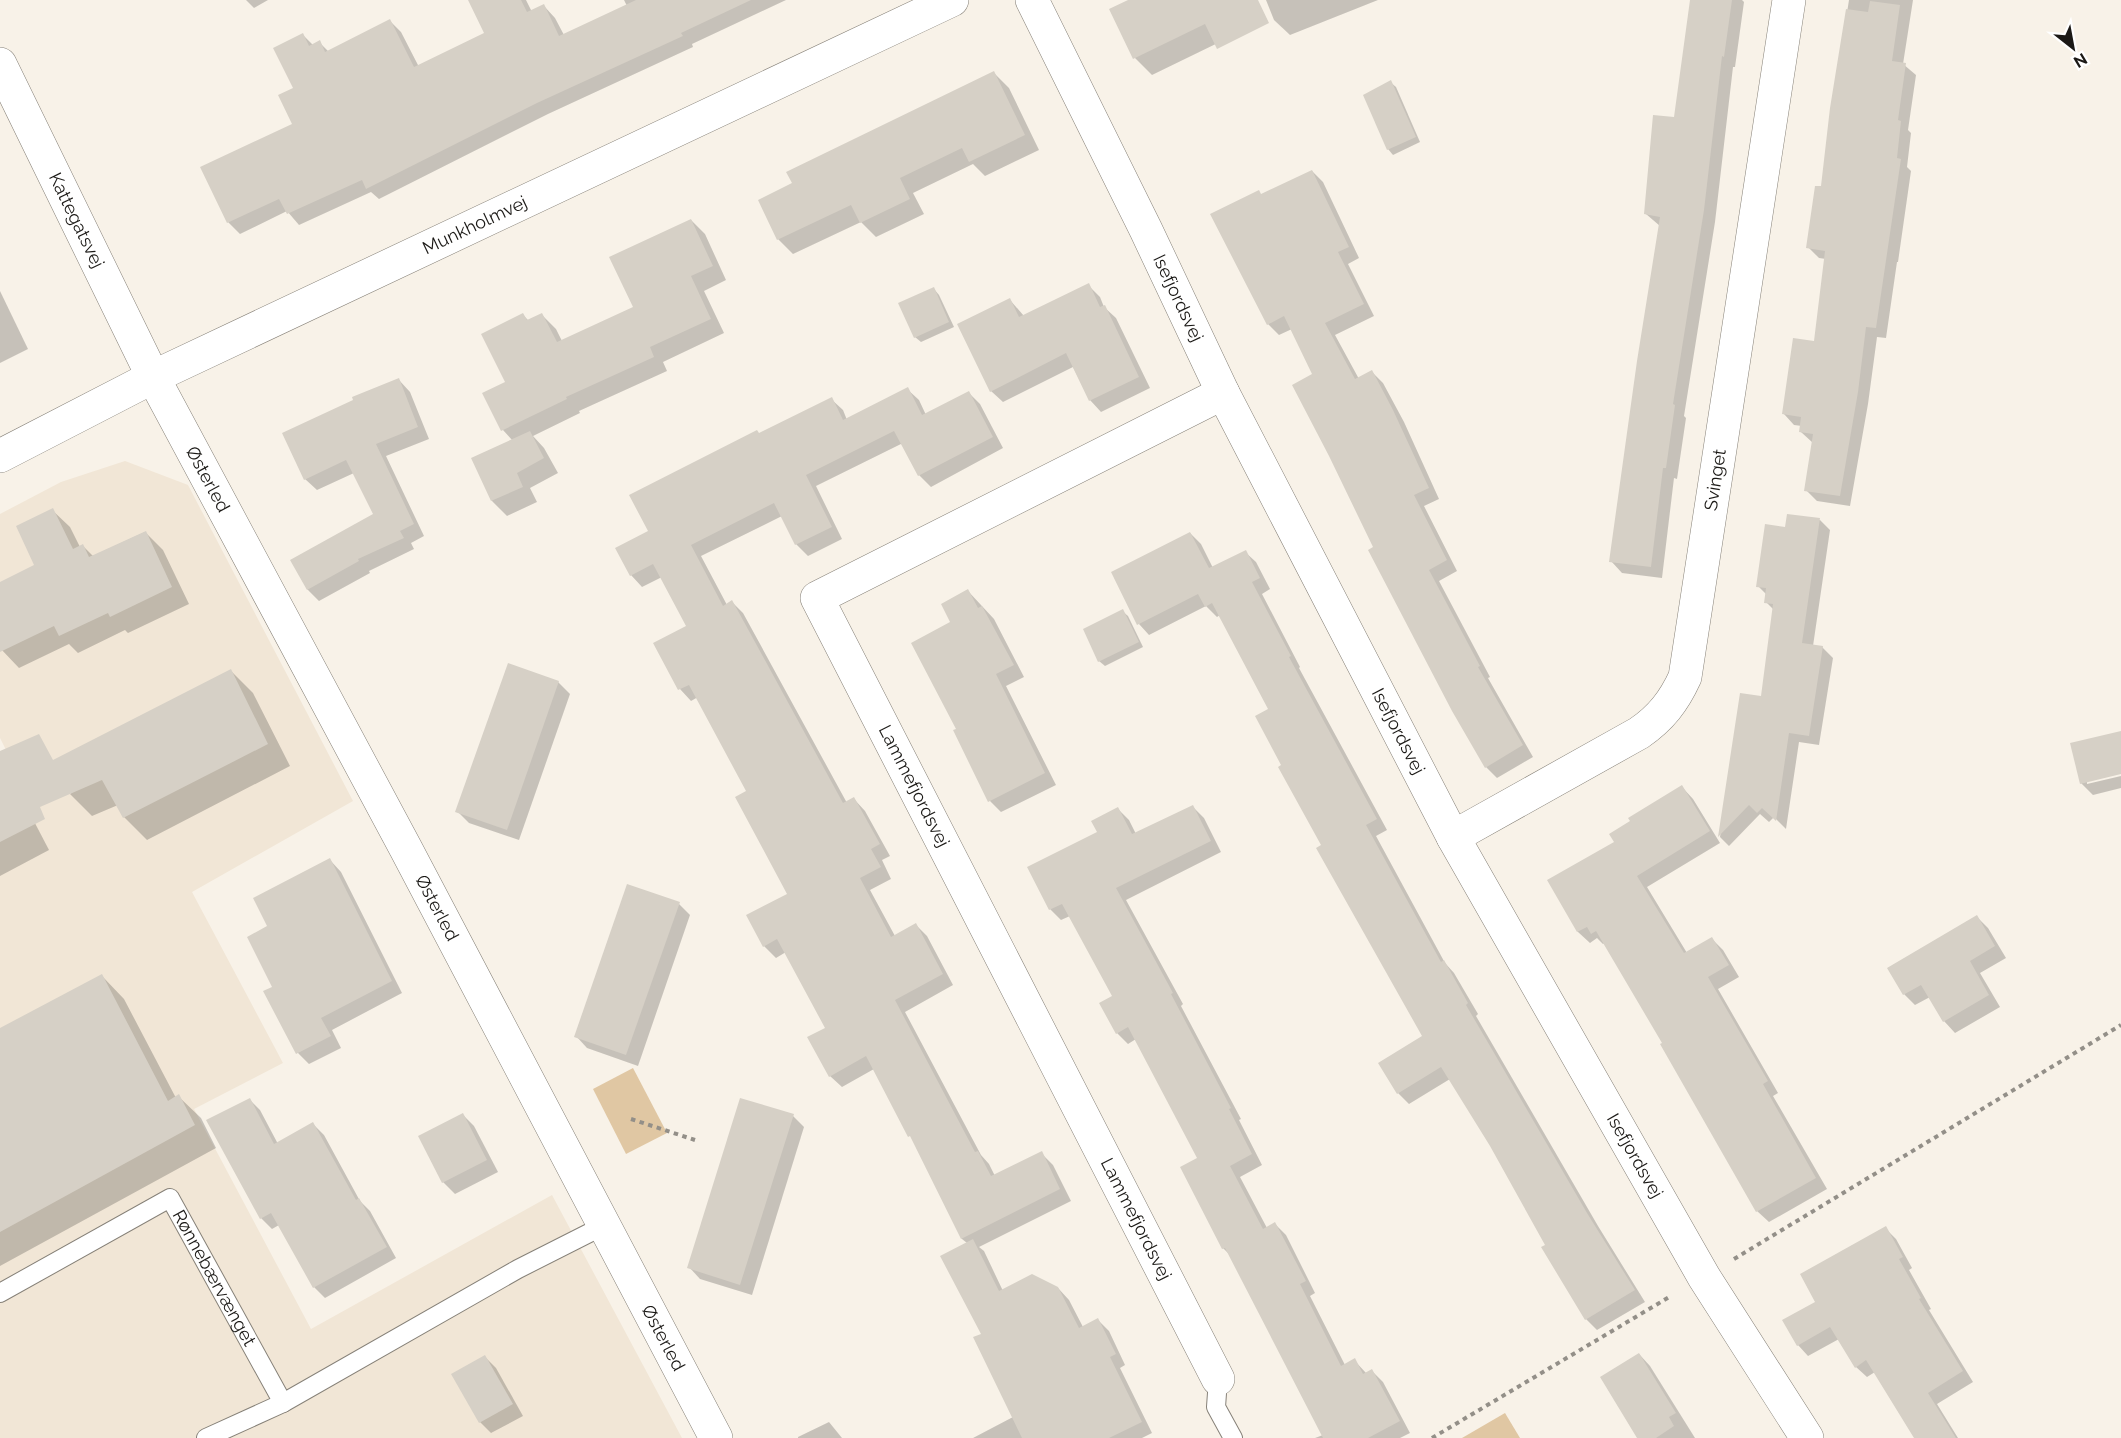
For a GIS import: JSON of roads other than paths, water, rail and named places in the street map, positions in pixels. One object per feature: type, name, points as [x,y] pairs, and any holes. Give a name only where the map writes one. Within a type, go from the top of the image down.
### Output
[{"type":"street","name":"Munkholmvej","points":[[0,456],[153,377],[952,0]]},
{"type":"street","name":"Isefjordsvej","points":[[1032,0],[1146,230],[1223,393],[1453,837],[1704,1277],[1807,1438]]},
{"type":"street","name":"Svinget","points":[[1453,837],[1639,733],[1665,710],[1685,678],[1789,0]]},
{"type":"street","name":"Kattegatsvej","points":[[0,64],[153,377]]},
{"type":"street","name":"Østerled","points":[[153,377],[716,1438]]},
{"type":"street","name":"Lammefjordsvej","points":[[1218,1379],[817,598],[1223,393]]},
{"type":"lane","name":"Rønnebærvænget","points":[[0,1293],[170,1198],[283,1403]]},
{"type":"lane","points":[[206,1438],[283,1403],[518,1269],[603,1226]]},
{"type":"lane","points":[[1218,1379],[1216,1407],[1233,1438]]}]
